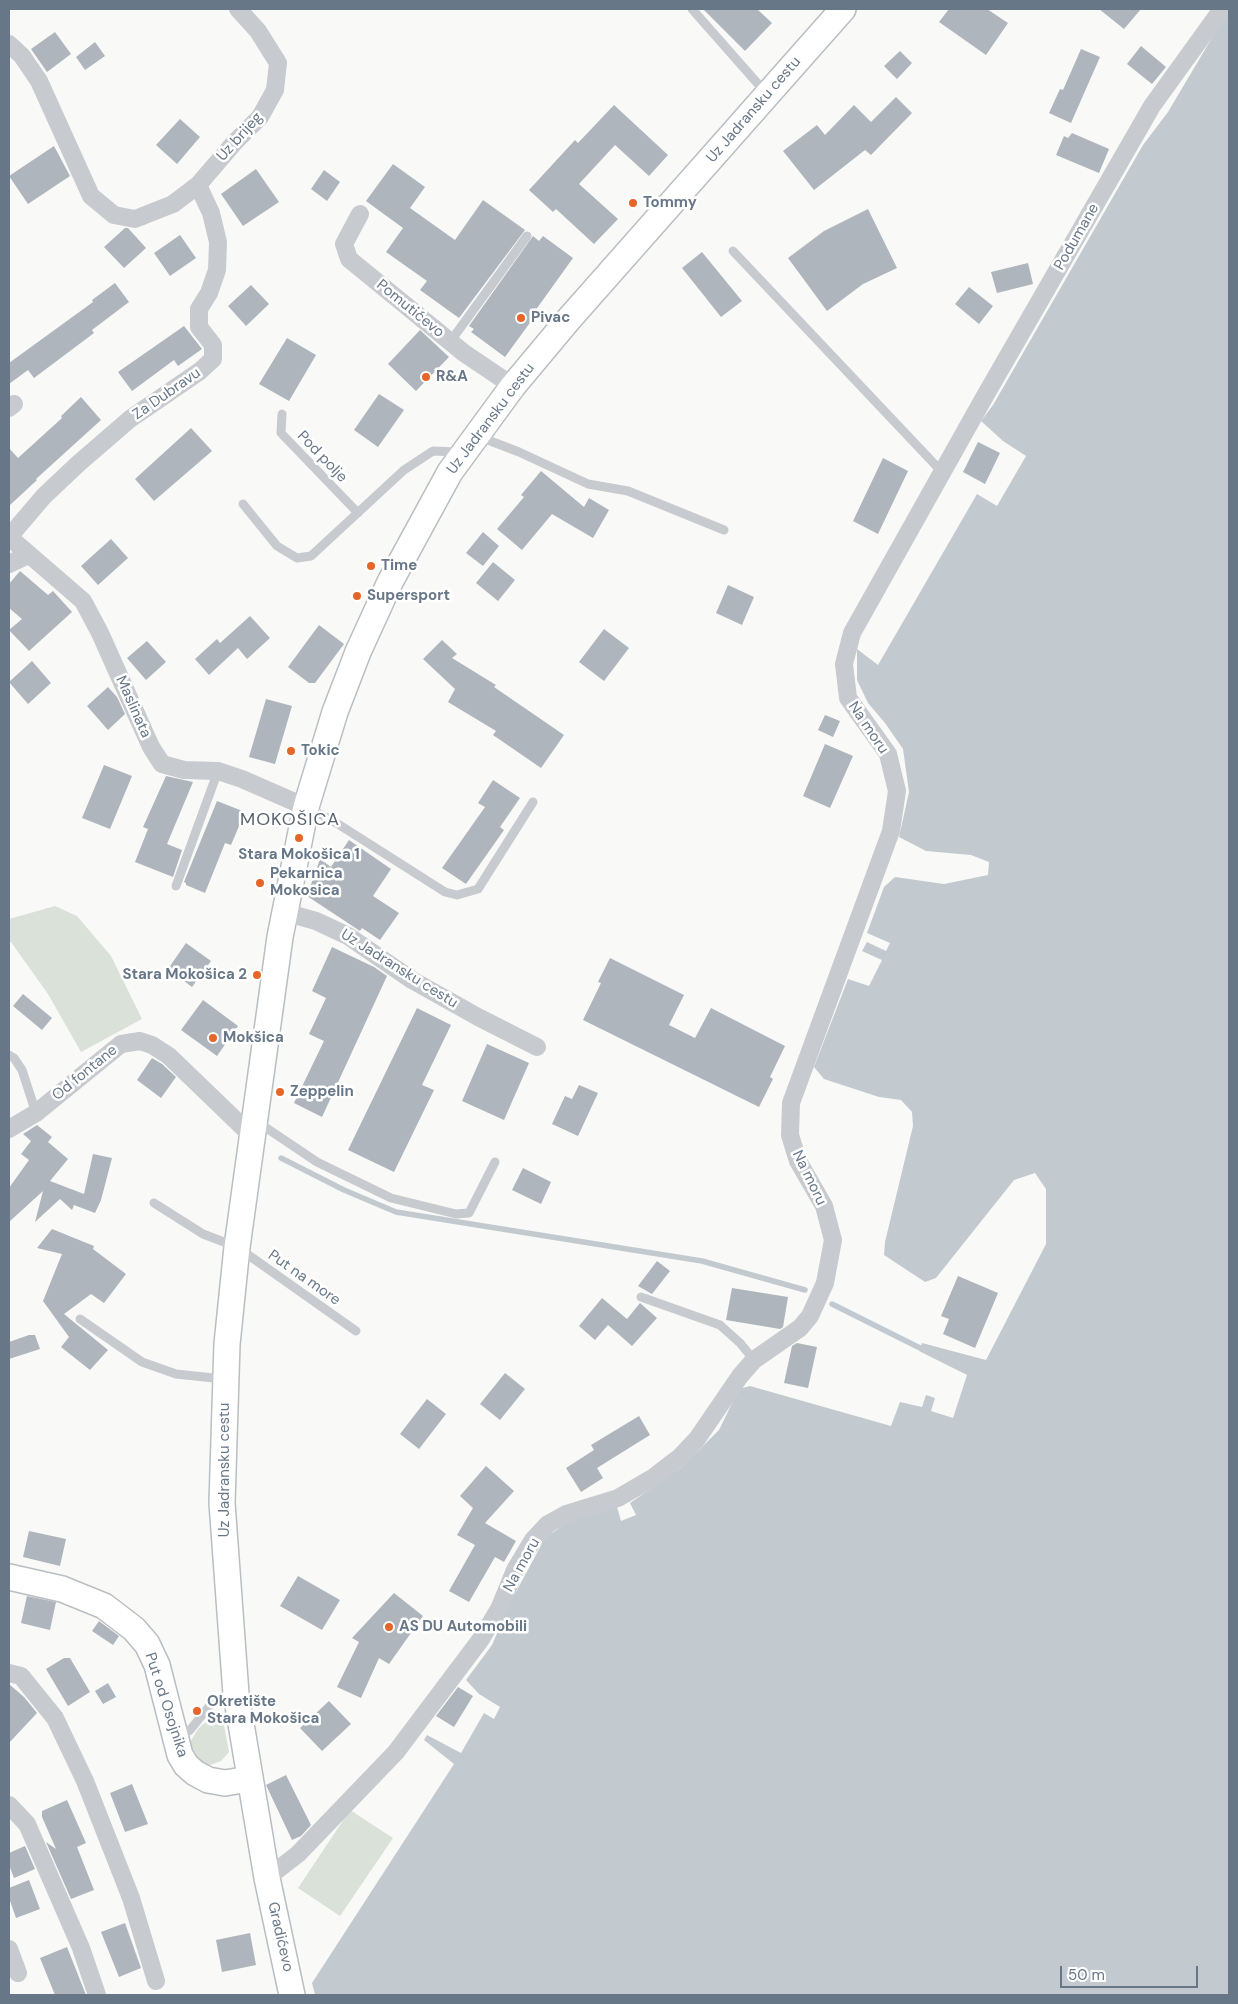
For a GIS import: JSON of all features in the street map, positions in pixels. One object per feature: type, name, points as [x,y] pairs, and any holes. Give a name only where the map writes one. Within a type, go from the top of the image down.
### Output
[{"type":"main road","name":"Uz Jadransku cestu","points":[[267,1878],[236,1694],[222,1502],[227,1344],[237,1248],[284,912],[306,807],[335,712],[358,652],[390,582],[450,472],[514,386],[569,319],[843,9]]},
{"type":"main road","name":"Put od Osojnika","points":[[9,1577],[62,1588],[104,1606],[134,1629],[146,1644],[157,1665],[180,1755],[186,1765],[195,1773],[208,1780],[225,1783],[249,1779]]},
{"type":"main road","name":"Gradićevo","points":[[267,1878],[292,1995]]},
{"type":"street","name":"Uz brijeg","points":[[198,184],[260,117],[275,90],[278,63],[258,31],[238,9]]},
{"type":"street","name":"Podumane","points":[[942,472],[1152,106],[1222,9]]},
{"type":"street","points":[[9,44],[22,56],[39,81],[90,196],[114,215],[135,219],[173,204],[198,184]]},
{"type":"street","name":"Za Dubravu","points":[[9,537],[44,496],[79,463],[130,419],[200,371],[213,359],[213,345],[199,326],[199,309],[209,293],[218,270],[218,242],[211,213],[198,184]]},
{"type":"street","name":"Pomutićevo","points":[[360,214],[344,244],[349,259],[450,342],[514,386]]},
{"type":"street","name":"Na moru","points":[[267,1878],[298,1854],[396,1752],[481,1639],[500,1607],[515,1570],[532,1540],[548,1524],[566,1514],[618,1498],[654,1477],[680,1457],[697,1439],[740,1376],[754,1360],[800,1328],[810,1316],[825,1283],[833,1240],[824,1206],[798,1161],[790,1135],[791,1103],[891,831],[897,791],[888,754],[848,698],[844,664],[852,633],[942,472]]},
{"type":"street","name":"Maslinata","points":[[9,537],[28,555],[64,582],[83,601],[100,632],[151,747],[162,764],[184,770],[218,772],[242,779],[306,807]]},
{"type":"street","points":[[9,564],[28,555]]},
{"type":"street","name":"Uz Jadransku cestu","points":[[284,912],[316,921],[348,936],[412,980],[537,1047]]},
{"type":"street","name":"Od fontane","points":[[9,1129],[36,1112],[121,1044],[140,1040],[169,1056],[253,1128]]},
{"type":"street","points":[[9,1673],[21,1676],[55,1718],[85,1781],[131,1898],[156,1981]]},
{"type":"street","points":[[9,1805],[27,1824],[77,1939],[97,1995]]},
{"type":"street","points":[[9,1949],[18,1973]]},
{"type":"lane","points":[[692,9],[768,95]]},
{"type":"lane","points":[[450,342],[527,236]]},
{"type":"lane","points":[[733,251],[942,472]]},
{"type":"lane","name":"Pod polje","points":[[282,414],[281,433],[358,513]]},
{"type":"lane","points":[[243,504],[277,546],[297,558],[311,556],[404,470],[433,451],[471,444],[519,452],[588,484],[628,491],[724,530]]},
{"type":"lane","points":[[176,886],[218,772]]},
{"type":"lane","points":[[306,807],[338,824],[445,892],[457,895],[478,889],[533,802]]},
{"type":"lane","points":[[9,1055],[14,1058],[22,1070],[36,1112]]},
{"type":"lane","points":[[253,1128],[391,1198],[456,1214],[469,1213],[495,1162]]},
{"type":"lane","name":"Put na more","points":[[154,1203],[202,1234],[237,1248],[356,1330]]},
{"type":"lane","points":[[641,1298],[720,1325],[740,1343],[754,1360]]},
{"type":"lane","points":[[80,1319],[142,1362],[176,1374],[226,1379]]},
{"type":"lane","points":[[176,1740],[190,1730],[212,1703],[222,1697],[236,1694]]},
{"type":"shaded area","points":[[1229,9],[1229,1995],[315,1995],[312,1983],[454,1764],[424,1740],[427,1735],[461,1753],[484,1713],[494,1719],[500,1707],[479,1694],[466,1680],[492,1645],[510,1603],[545,1538],[572,1519],[617,1507],[621,1521],[636,1515],[630,1503],[682,1467],[719,1430],[739,1389],[750,1386],[891,1426],[900,1402],[922,1407],[926,1395],[935,1398],[931,1411],[953,1418],[967,1375],[919,1351],[922,1343],[986,1360],[1046,1244],[1046,1189],[1035,1173],[1014,1180],[936,1278],[925,1282],[884,1255],[885,1242],[913,1126],[912,1112],[901,1100],[879,1097],[824,1079],[814,1067],[848,979],[869,986],[882,960],[862,951],[867,942],[886,951],[890,943],[867,933],[884,887],[895,877],[944,884],[988,875],[989,862],[971,855],[926,851],[899,837],[909,792],[903,749],[868,703],[857,680],[857,649],[878,665],[977,494],[997,506],[1026,456],[1003,441],[981,421],[993,405],[1143,145],[1168,112]]},
{"type":"shaded area","points":[[55,906],[77,916],[111,956],[142,1019],[81,1052],[48,994],[11,942],[9,943],[9,919]]},
{"type":"shaded area","points":[[222,1715],[229,1752],[221,1761],[210,1765],[199,1762],[189,1753],[190,1742],[198,1729],[210,1718]]},
{"type":"shaded area","points":[[350,1810],[393,1838],[340,1916],[298,1888]]},
{"type":"building","points":[[703,9],[757,9],[772,23],[745,51]]},
{"type":"building","points":[[949,9],[987,9],[1008,23],[986,55],[939,22]]},
{"type":"building","points":[[1099,9],[1141,9],[1124,29]]},
{"type":"building","points":[[55,32],[71,54],[47,72],[31,49]]},
{"type":"building","points":[[95,42],[105,56],[85,70],[76,57]]},
{"type":"building","points":[[1141,46],[1166,67],[1152,84],[1127,64]]},
{"type":"building","points":[[1081,49],[1100,57],[1071,123],[1049,113],[1060,89],[1063,90]]},
{"type":"building","points":[[900,51],[912,63],[897,79],[884,66]]},
{"type":"building","points":[[896,97],[912,113],[871,155],[865,150],[814,190],[783,151],[817,125],[825,135],[854,105],[871,122]]},
{"type":"building","points":[[614,105],[668,155],[649,176],[615,145],[579,184],[618,219],[594,244],[556,209],[553,212],[529,190],[575,140],[578,143]]},
{"type":"building","points":[[180,119],[200,137],[177,164],[156,145]]},
{"type":"building","points":[[1072,133],[1109,149],[1099,173],[1056,155],[1064,136],[1068,138]]},
{"type":"building","points":[[54,146],[70,176],[28,204],[9,176]]},
{"type":"building","points":[[393,164],[425,187],[410,208],[455,240],[483,200],[525,230],[459,318],[420,290],[427,281],[386,252],[403,228],[366,201]]},
{"type":"building","points":[[256,169],[279,202],[243,226],[221,194]]},
{"type":"building","points":[[324,170],[340,182],[327,201],[311,189]]},
{"type":"building","points":[[868,209],[897,268],[863,284],[827,311],[788,258],[824,231]]},
{"type":"building","points":[[125,228],[128,228],[146,248],[124,268],[104,247]]},
{"type":"building","points":[[180,235],[196,258],[170,276],[154,253]]},
{"type":"building","points":[[533,236],[539,241],[543,236],[573,258],[505,357],[471,332],[474,329],[469,326]]},
{"type":"building","points":[[702,252],[742,301],[721,317],[682,268]]},
{"type":"building","points":[[1028,263],[1033,284],[997,293],[991,272]]},
{"type":"building","points":[[115,283],[129,302],[92,330],[94,333],[34,378],[28,370],[9,384],[9,363],[93,302],[92,300]]},
{"type":"building","points":[[251,285],[269,304],[246,326],[228,306]]},
{"type":"building","points":[[969,287],[993,306],[979,324],[955,304]]},
{"type":"building","points":[[184,326],[202,349],[178,366],[174,360],[132,391],[118,372]]},
{"type":"building","points":[[420,330],[449,357],[416,391],[388,364]]},
{"type":"building","points":[[287,338],[316,355],[289,401],[259,384]]},
{"type":"building","points":[[379,394],[404,410],[378,447],[354,430]]},
{"type":"building","points":[[81,397],[101,420],[9,506],[9,448],[18,458],[62,418],[61,416]]},
{"type":"building","points":[[191,428],[212,451],[154,501],[135,479]]},
{"type":"building","points":[[978,442],[1000,453],[985,484],[963,472]]},
{"type":"building","points":[[883,458],[908,471],[878,534],[853,521]]},
{"type":"building","points":[[541,471],[584,507],[589,498],[609,510],[593,538],[552,514],[522,550],[497,529],[524,497],[521,495]]},
{"type":"building","points":[[483,532],[499,546],[483,566],[466,553]]},
{"type":"building","points":[[111,539],[128,558],[98,585],[81,566]]},
{"type":"building","points":[[493,562],[515,580],[498,601],[476,583]]},
{"type":"building","points":[[20,571],[48,595],[53,591],[72,612],[29,651],[9,630],[22,619],[9,608],[9,584]]},
{"type":"building","points":[[728,585],[754,597],[742,625],[716,613]]},
{"type":"building","points":[[250,616],[270,638],[247,659],[238,648],[209,675],[195,659],[217,639],[220,643]]},
{"type":"building","points":[[319,625],[344,644],[315,683],[309,683],[288,667]]},
{"type":"building","points":[[604,629],[629,648],[604,681],[579,662]]},
{"type":"building","points":[[442,640],[457,654],[452,658],[496,685],[494,687],[564,735],[541,768],[493,735],[496,731],[448,702],[455,689],[423,659]]},
{"type":"building","points":[[147,641],[166,662],[146,680],[127,658]]},
{"type":"building","points":[[32,661],[51,683],[28,704],[9,682]]},
{"type":"building","points":[[108,687],[117,697],[125,714],[108,730],[87,706]]},
{"type":"building","points":[[266,699],[292,706],[275,764],[249,757]]},
{"type":"building","points":[[825,715],[840,721],[833,737],[818,730]]},
{"type":"building","points":[[825,744],[853,756],[830,808],[803,796]]},
{"type":"building","points":[[104,765],[132,776],[110,829],[82,818]]},
{"type":"building","points":[[166,776],[193,782],[167,844],[182,850],[173,877],[135,862],[148,829],[143,827]]},
{"type":"building","points":[[493,780],[520,798],[500,827],[504,830],[466,884],[442,868],[485,807],[478,803]]},
{"type":"building","points":[[217,801],[245,812],[231,845],[225,843],[205,893],[186,885],[184,882]]},
{"type":"building","points":[[349,840],[391,869],[373,896],[399,913],[380,940],[362,928],[360,931],[307,896],[320,859],[331,867]]},
{"type":"building","points":[[186,943],[211,961],[192,987],[168,969]]},
{"type":"building","points":[[332,947],[374,967],[387,976],[322,1117],[294,1103],[324,1041],[309,1034],[326,998],[312,991]]},
{"type":"building","points":[[610,958],[684,995],[669,1025],[695,1038],[711,1008],[785,1046],[770,1077],[773,1079],[759,1107],[583,1020],[601,983],[598,982]]},
{"type":"building","points":[[23,994],[52,1018],[42,1030],[13,1006]]},
{"type":"building","points":[[203,1000],[238,1026],[217,1056],[181,1030]]},
{"type":"building","points":[[417,1008],[451,1025],[422,1085],[434,1090],[394,1172],[348,1150]]},
{"type":"building","points":[[487,1044],[529,1063],[504,1120],[462,1101]]},
{"type":"building","points":[[152,1058],[162,1064],[176,1077],[161,1098],[137,1080]]},
{"type":"building","points":[[579,1085],[598,1093],[578,1136],[552,1124],[565,1096],[572,1099]]},
{"type":"building","points":[[37,1125],[52,1137],[48,1142],[68,1159],[50,1181],[84,1194],[93,1154],[112,1158],[101,1200],[95,1213],[74,1205],[72,1210],[60,1199],[35,1222],[43,1191],[9,1222],[9,1188],[29,1160],[21,1154],[31,1141],[23,1134]]},
{"type":"building","points":[[523,1168],[551,1182],[541,1204],[512,1190]]},
{"type":"building","points":[[52,1229],[94,1246],[93,1249],[126,1274],[104,1303],[91,1294],[64,1314],[108,1350],[90,1370],[61,1347],[69,1337],[43,1301],[62,1254],[37,1248]]},
{"type":"building","points":[[657,1261],[670,1271],[652,1294],[638,1286]]},
{"type":"building","points":[[958,1276],[998,1293],[975,1348],[943,1334],[949,1319],[941,1316]]},
{"type":"building","points":[[732,1288],[788,1297],[783,1327],[780,1329],[726,1320]]},
{"type":"building","points":[[602,1298],[627,1319],[640,1303],[657,1318],[632,1346],[608,1325],[595,1340],[579,1326]]},
{"type":"building","points":[[29,1335],[35,1335],[40,1349],[9,1359],[9,1342]]},
{"type":"building","points":[[797,1343],[817,1347],[808,1388],[784,1383],[792,1346]]},
{"type":"building","points":[[505,1373],[525,1389],[500,1420],[480,1404]]},
{"type":"building","points":[[427,1399],[446,1414],[419,1449],[400,1434]]},
{"type":"building","points":[[639,1416],[650,1435],[597,1468],[603,1478],[581,1492],[566,1468],[594,1450],[591,1445]]},
{"type":"building","points":[[486,1466],[514,1491],[485,1523],[516,1541],[504,1562],[495,1557],[469,1602],[449,1591],[475,1545],[457,1535],[473,1508],[460,1496]]},
{"type":"building","points":[[29,1531],[66,1539],[60,1566],[23,1557]]},
{"type":"building","points":[[298,1576],[340,1600],[322,1630],[280,1606]]},
{"type":"building","name":"AS DU Automobili","points":[[394,1593],[423,1616],[389,1664],[379,1658],[361,1698],[337,1687],[359,1642],[352,1638]]},
{"type":"building","points":[[27,1596],[56,1602],[50,1630],[21,1623]]},
{"type":"building","points":[[99,1621],[119,1636],[113,1645],[92,1631]]},
{"type":"building","points":[[64,1658],[70,1658],[90,1692],[68,1706],[46,1669]]},
{"type":"building","points":[[108,1683],[116,1697],[103,1704],[95,1691]]},
{"type":"building","points":[[9,1684],[24,1697],[37,1713],[9,1743]]},
{"type":"building","points":[[458,1687],[473,1696],[454,1727],[436,1716]]},
{"type":"building","points":[[329,1701],[351,1724],[322,1751],[300,1728]]},
{"type":"building","points":[[286,1775],[311,1825],[301,1836],[292,1840],[266,1785]]},
{"type":"building","points":[[132,1784],[148,1824],[125,1832],[110,1793]]},
{"type":"building","points":[[67,1800],[86,1843],[77,1847],[94,1890],[71,1899],[46,1842],[56,1849],[42,1817],[42,1811]]},
{"type":"building","points":[[25,1846],[35,1869],[14,1878],[9,1865],[9,1853]]},
{"type":"building","points":[[29,1880],[40,1909],[16,1918],[9,1898],[9,1888]]},
{"type":"building","points":[[125,1923],[141,1968],[119,1977],[101,1932]]},
{"type":"building","points":[[250,1933],[256,1965],[222,1972],[216,1940]]},
{"type":"building","points":[[67,1947],[86,1995],[55,1995],[40,1958]]},
{"type":"waterway","points":[[281,1158],[344,1190],[396,1212],[702,1261],[805,1290]]},
{"type":"waterway","points":[[832,1304],[920,1348]]},
{"type":"place","name":"Tommy","points":[[633,203]]},
{"type":"place","name":"Pivac","points":[[521,318]]},
{"type":"place","name":"R&A","points":[[426,377]]},
{"type":"place","name":"Time","points":[[371,566]]},
{"type":"place","name":"Supersport","points":[[357,596]]},
{"type":"place","name":"Tokic","points":[[291,751]]},
{"type":"place","name":"Stara Mokošica 1","points":[[299,838]]},
{"type":"place","name":"Pekarnica Mokosica","points":[[260,883]]},
{"type":"place","name":"Stara Mokošica 2","points":[[257,975]]},
{"type":"place","name":"Mokšica","points":[[213,1038]]},
{"type":"place","name":"Zeppelin","points":[[280,1092]]},
{"type":"place","name":"AS DU Automobili","points":[[389,1627]]},
{"type":"place","name":"Okretište Stara Mokošica","points":[[197,1711]]},
{"type":"district","name":"MOKOŠICA","points":[[290,820]]}]
